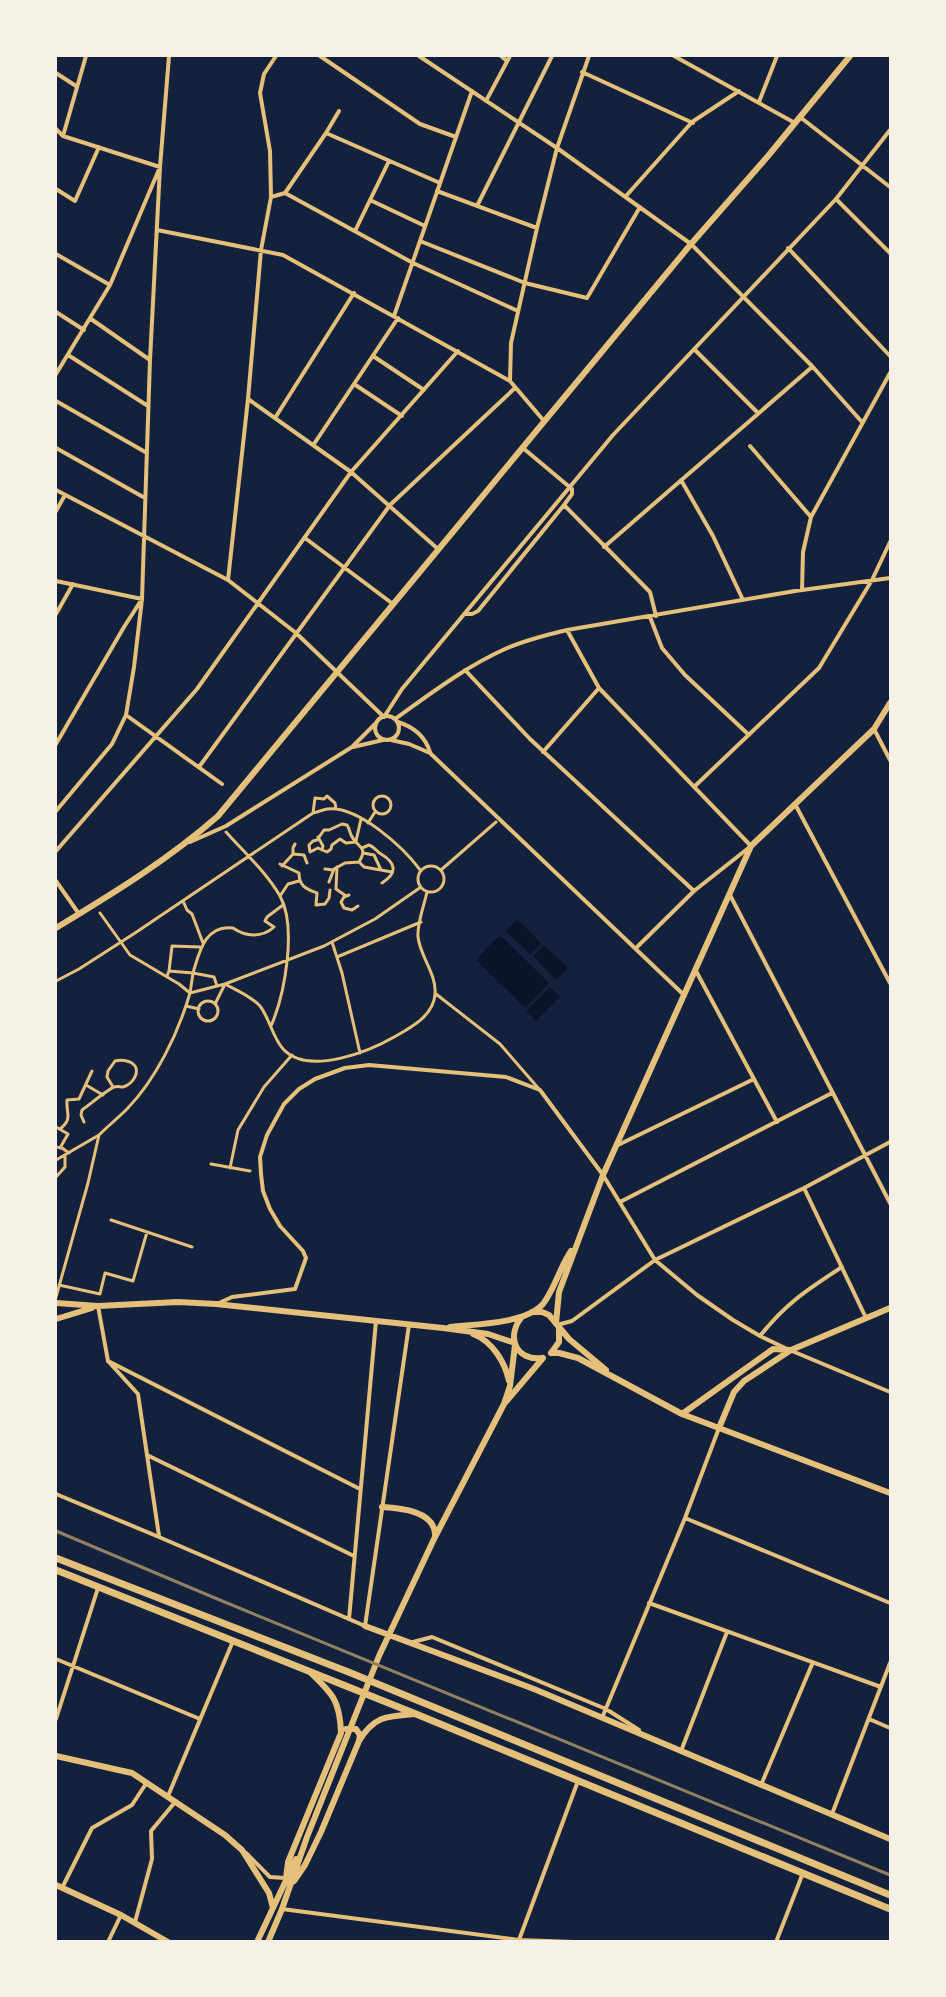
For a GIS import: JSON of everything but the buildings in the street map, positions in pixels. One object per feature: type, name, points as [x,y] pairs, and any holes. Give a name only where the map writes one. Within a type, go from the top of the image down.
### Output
[{"type":"highway","points":[[56,1558],[351,1673],[891,1895]]},
{"type":"highway","points":[[56,1570],[308,1670],[891,1909]]},
{"type":"highway","points":[[578,1780],[583,1769]]},
{"type":"main road","points":[[56,928],[144,874],[186,844],[218,816],[849,56]]},
{"type":"main road","points":[[504,1404],[559,1342],[556,1308],[559,1292],[603,1175],[751,846],[874,729],[891,703]]},
{"type":"main road","points":[[443,1328],[520,1318],[532,1312],[542,1304],[577,1243]]},
{"type":"main road","points":[[56,1303],[98,1306],[178,1302],[216,1304],[409,1324],[488,1334],[515,1344],[525,1356],[543,1358]]},
{"type":"main road","points":[[56,1319],[98,1306]]},
{"type":"main road","points":[[720,1428],[734,1392],[744,1381],[790,1350],[891,1308]]},
{"type":"main road","points":[[532,1312],[549,1315],[569,1339],[600,1365],[641,1393]]},
{"type":"main road","points":[[268,1941],[370,1675],[434,1539],[504,1404],[510,1386],[515,1344],[513,1331],[520,1318]]},
{"type":"main road","points":[[466,1332],[477,1336],[495,1351],[504,1365],[510,1386]]},
{"type":"main road","points":[[682,1414],[773,1349],[790,1350]]},
{"type":"main road","points":[[551,1353],[578,1358],[682,1414],[891,1493]]},
{"type":"main road","points":[[382,1507],[403,1509],[428,1519],[435,1529],[434,1539]]},
{"type":"main road","points":[[365,1626],[413,1642],[650,1737],[891,1839]]},
{"type":"main road","points":[[308,1670],[327,1688],[335,1700],[340,1712],[341,1733]]},
{"type":"main road","points":[[289,1889],[321,1832],[359,1741],[370,1725],[393,1716],[416,1714]]},
{"type":"main road","points":[[286,1878],[288,1862],[341,1733],[346,1728],[356,1729],[360,1735],[359,1741]]},
{"type":"main road","points":[[56,1756],[126,1770],[225,1835],[242,1850],[269,1893],[273,1908]]},
{"type":"main road","points":[[257,1941],[307,1837]]},
{"type":"main road","points":[[59,1887],[121,1915],[168,1941]]},
{"type":"street","points":[[63,136],[86,56]]},
{"type":"street","points":[[56,811],[112,744],[126,715],[142,599],[150,360],[160,167],[169,56]]},
{"type":"street","points":[[228,580],[248,399],[261,250],[271,197],[270,151],[260,93],[264,74],[276,56]]},
{"type":"street","points":[[320,56],[420,123],[456,137]]},
{"type":"street","points":[[418,56],[557,148],[691,244],[741,297],[812,366],[862,422]]},
{"type":"street","points":[[501,56],[507,61]]},
{"type":"street","points":[[486,100],[510,56]]},
{"type":"street","points":[[477,206],[552,56]]},
{"type":"street","points":[[510,381],[511,343],[537,228],[557,148],[589,56]]},
{"type":"street","points":[[674,56],[795,123]]},
{"type":"street","points":[[759,102],[777,56]]},
{"type":"street","points":[[582,72],[693,123]]},
{"type":"street","points":[[56,73],[76,86]]},
{"type":"street","points":[[314,444],[373,356],[396,317],[472,91]]},
{"type":"street","points":[[626,196],[693,123],[739,91]]},
{"type":"street","points":[[285,194],[339,111]]},
{"type":"street","points":[[800,117],[891,187]]},
{"type":"street","points":[[56,129],[63,136],[160,167]]},
{"type":"street","points":[[186,844],[226,826],[352,747],[384,717],[402,689],[613,435],[836,199],[891,130]]},
{"type":"street","points":[[326,133],[440,183]]},
{"type":"street","points":[[56,189],[75,201],[99,147]]},
{"type":"street","points":[[355,231],[389,161]]},
{"type":"street","points":[[56,374],[110,285],[160,167]]},
{"type":"street","points":[[437,191],[537,228]]},
{"type":"street","points":[[271,197],[285,194],[413,263],[518,311]]},
{"type":"street","points":[[836,199],[891,253]]},
{"type":"street","points":[[370,200],[425,226]]},
{"type":"street","points":[[420,241],[525,283],[587,298],[640,207]]},
{"type":"street","points":[[157,230],[283,255],[510,381],[544,422]]},
{"type":"street","points":[[788,248],[891,356]]},
{"type":"street","points":[[56,254],[110,285]]},
{"type":"street","points":[[275,418],[354,293]]},
{"type":"street","points":[[56,312],[84,330]]},
{"type":"street","points":[[91,319],[150,360]]},
{"type":"street","points":[[694,349],[758,413]]},
{"type":"street","points":[[56,851],[197,689],[351,472],[458,351]]},
{"type":"street","points":[[68,355],[149,406]]},
{"type":"street","points":[[373,356],[424,390]]},
{"type":"street","points":[[604,547],[812,366]]},
{"type":"street","points":[[802,590],[803,552],[811,517],[891,373]]},
{"type":"street","points":[[354,384],[402,416]]},
{"type":"street","points":[[199,766],[390,505],[515,388]]},
{"type":"street","points":[[248,399],[351,472],[439,550]]},
{"type":"street","points":[[56,401],[147,453]]},
{"type":"street","points":[[750,446],[811,517]]},
{"type":"street","points":[[56,448],[146,498]]},
{"type":"street","points":[[464,614],[472,615],[478,611],[572,494],[570,487],[523,448]]},
{"type":"street","points":[[681,480],[713,536],[743,600]]},
{"type":"street","points":[[56,490],[228,580],[296,633],[384,717],[419,733],[430,753]]},
{"type":"street","points":[[56,511],[65,495]]},
{"type":"street","points":[[564,505],[650,592],[656,616]]},
{"type":"street","points":[[305,538],[394,604]]},
{"type":"street","points":[[695,786],[819,668],[872,580],[891,543]]},
{"type":"street","points":[[396,721],[465,670],[532,639],[567,630],[743,600],[891,578]]},
{"type":"street","points":[[56,581],[142,599]]},
{"type":"street","points":[[56,614],[73,584]]},
{"type":"street","points":[[56,744],[142,599]]},
{"type":"street","points":[[650,617],[663,648],[686,675],[749,735]]},
{"type":"street","points":[[567,630],[599,688],[751,846],[694,891],[636,948]]},
{"type":"street","points":[[465,670],[543,752],[694,891]]},
{"type":"street","points":[[543,752],[599,688]]},
{"type":"street","points":[[126,715],[222,784]]},
{"type":"street","points":[[392,740],[399,730],[396,721]]},
{"type":"street","points":[[375,724],[376,735],[383,740]]},
{"type":"street","points":[[874,729],[891,760]]},
{"type":"street","points":[[352,747],[392,740],[430,753],[684,996]]},
{"type":"street","points":[[313,813],[315,798],[324,800],[327,796],[335,803],[337,810]]},
{"type":"street","points":[[368,823],[375,812],[373,803],[375,798],[387,797],[391,805],[389,811],[381,814],[375,812]]},
{"type":"street","points":[[795,804],[891,983]]},
{"type":"street","points":[[56,981],[80,969],[313,813],[328,809],[352,813],[408,853],[422,871]]},
{"type":"street","points":[[356,842],[362,819]]},
{"type":"street","points":[[441,870],[496,822]]},
{"type":"street","points":[[356,842],[346,843],[340,839],[327,852],[318,848],[310,852],[309,845],[324,830],[342,824],[347,825],[363,850],[374,855],[381,870]]},
{"type":"street","points":[[226,832],[272,884],[283,905],[289,935],[287,960],[278,1010],[271,1026]]},
{"type":"street","points":[[318,837],[323,846],[322,850]]},
{"type":"street","points":[[296,844],[293,854],[281,865],[299,873],[299,881],[305,889],[317,893],[316,905],[325,904],[330,890]]},
{"type":"street","points":[[359,862],[363,850],[369,845],[386,856],[394,865],[390,878],[382,883]]},
{"type":"street","points":[[293,854],[304,855],[307,863]]},
{"type":"street","points":[[329,882],[333,870],[345,863],[359,862],[364,867],[392,872]]},
{"type":"street","points":[[433,866],[441,870],[444,878],[442,886],[436,892],[428,892],[421,887],[418,879],[422,871],[433,866]]},
{"type":"street","points":[[337,867],[336,889],[348,895],[341,902],[344,908],[352,910],[358,906]]},
{"type":"street","points":[[325,869],[333,870]]},
{"type":"street","points":[[56,881],[79,914]]},
{"type":"street","points":[[280,896],[288,884],[299,881]]},
{"type":"street","points":[[190,993],[225,984],[332,942],[375,919],[421,887]]},
{"type":"street","points":[[225,984],[260,1006],[283,1050],[298,1059],[349,1058],[389,1040],[418,1024],[430,1009],[435,994],[418,937],[428,892]]},
{"type":"street","points":[[729,895],[891,1203]]},
{"type":"street","points":[[183,901],[187,910],[192,914],[203,943]]},
{"type":"street","points":[[56,1160],[99,1135],[140,1094],[159,1064],[186,1005],[200,947],[207,937],[227,927],[252,935],[268,933],[274,927],[265,921],[267,917],[283,905]]},
{"type":"street","points":[[100,913],[130,955],[167,976],[190,993]]},
{"type":"street","points":[[338,957],[421,922]]},
{"type":"street","points":[[332,942],[338,957],[360,1053]]},
{"type":"street","points":[[167,976],[172,946],[200,947]]},
{"type":"street","points":[[169,971],[214,977],[217,986]]},
{"type":"street","points":[[696,971],[777,1122]]},
{"type":"street","points":[[199,1009],[201,1018],[212,1021],[218,1013],[215,1004],[225,984]]},
{"type":"street","points":[[435,994],[500,1044],[540,1090],[603,1175],[655,1260],[697,1295],[760,1336],[891,1392]]},
{"type":"street","points":[[199,1009],[205,1002],[215,1004]]},
{"type":"street","points":[[186,1005],[199,1009]]},
{"type":"street","points":[[230,1168],[238,1130],[264,1088],[292,1055]]},
{"type":"street","points":[[84,1122],[81,1115],[82,1110],[113,1087],[124,1086],[134,1080],[137,1073],[135,1066],[130,1062],[115,1061],[107,1077],[113,1087]]},
{"type":"street","points":[[216,1304],[232,1297],[296,1289],[306,1258],[303,1251],[280,1226],[270,1209],[263,1191],[260,1157],[273,1123],[284,1104],[299,1089],[315,1079],[345,1068],[369,1065],[506,1077],[540,1090]]},
{"type":"street","points":[[67,1154],[58,1147],[68,1134],[58,1128],[67,1123],[69,1117],[67,1100],[79,1099],[92,1071]]},
{"type":"street","points":[[618,1145],[754,1079]]},
{"type":"street","points":[[86,1085],[103,1095]]},
{"type":"street","points":[[620,1202],[832,1093]]},
{"type":"street","points":[[56,1297],[99,1135]]},
{"type":"street","points":[[557,1325],[572,1321],[655,1260],[804,1188],[891,1142]]},
{"type":"street","points":[[56,1177],[65,1167],[67,1154]]},
{"type":"street","points":[[211,1164],[250,1171]]},
{"type":"street","points":[[804,1188],[866,1319]]},
{"type":"street","points":[[111,1220],[192,1247]]},
{"type":"street","points":[[59,1285],[100,1294],[105,1274],[133,1281],[147,1232]]},
{"type":"street","points":[[760,1336],[778,1313],[803,1292],[842,1267]]},
{"type":"street","points":[[98,1306],[108,1361],[138,1394],[159,1537]]},
{"type":"street","points":[[349,1619],[376,1321]]},
{"type":"street","points":[[56,1494],[365,1626],[409,1324]]},
{"type":"street","points":[[108,1361],[360,1489]]},
{"type":"street","points":[[602,1718],[720,1428]]},
{"type":"street","points":[[146,1455],[354,1556]]},
{"type":"street","points":[[685,1518],[891,1603]]},
{"type":"street","points":[[56,1719],[98,1588]]},
{"type":"street","points":[[649,1603],[881,1687]]},
{"type":"street","points":[[681,1751],[728,1632]]},
{"type":"street","points":[[413,1642],[432,1637],[606,1709],[650,1737]]},
{"type":"street","points":[[168,1796],[234,1640]]},
{"type":"street","points":[[56,1659],[200,1719]]},
{"type":"street","points":[[761,1785],[813,1662]]},
{"type":"street","points":[[831,1815],[891,1663]]},
{"type":"street","points":[[869,1719],[891,1728]]},
{"type":"street","points":[[518,1941],[578,1780]]},
{"type":"street","points":[[59,1887],[92,1828],[132,1805],[147,1782]]},
{"type":"street","points":[[135,1922],[152,1859],[151,1832],[176,1801]]},
{"type":"street","points":[[242,1850],[270,1877],[286,1878]]},
{"type":"street","points":[[776,1941],[803,1873]]},
{"type":"street","points":[[282,1909],[518,1941],[574,1941]]},
{"type":"street","points":[[108,1941],[121,1915]]},
{"type":"water","points":[[517,919],[541,943],[530,954],[506,931]]},
{"type":"water","points":[[500,935],[549,983],[525,1008],[476,960]]},
{"type":"water","points":[[544,945],[568,968],[556,980],[533,956]]},
{"type":"water","points":[[550,987],[560,997],[536,1021],[526,1011]]},
{"type":"railway","points":[[56,1531],[890,1875]]}]
